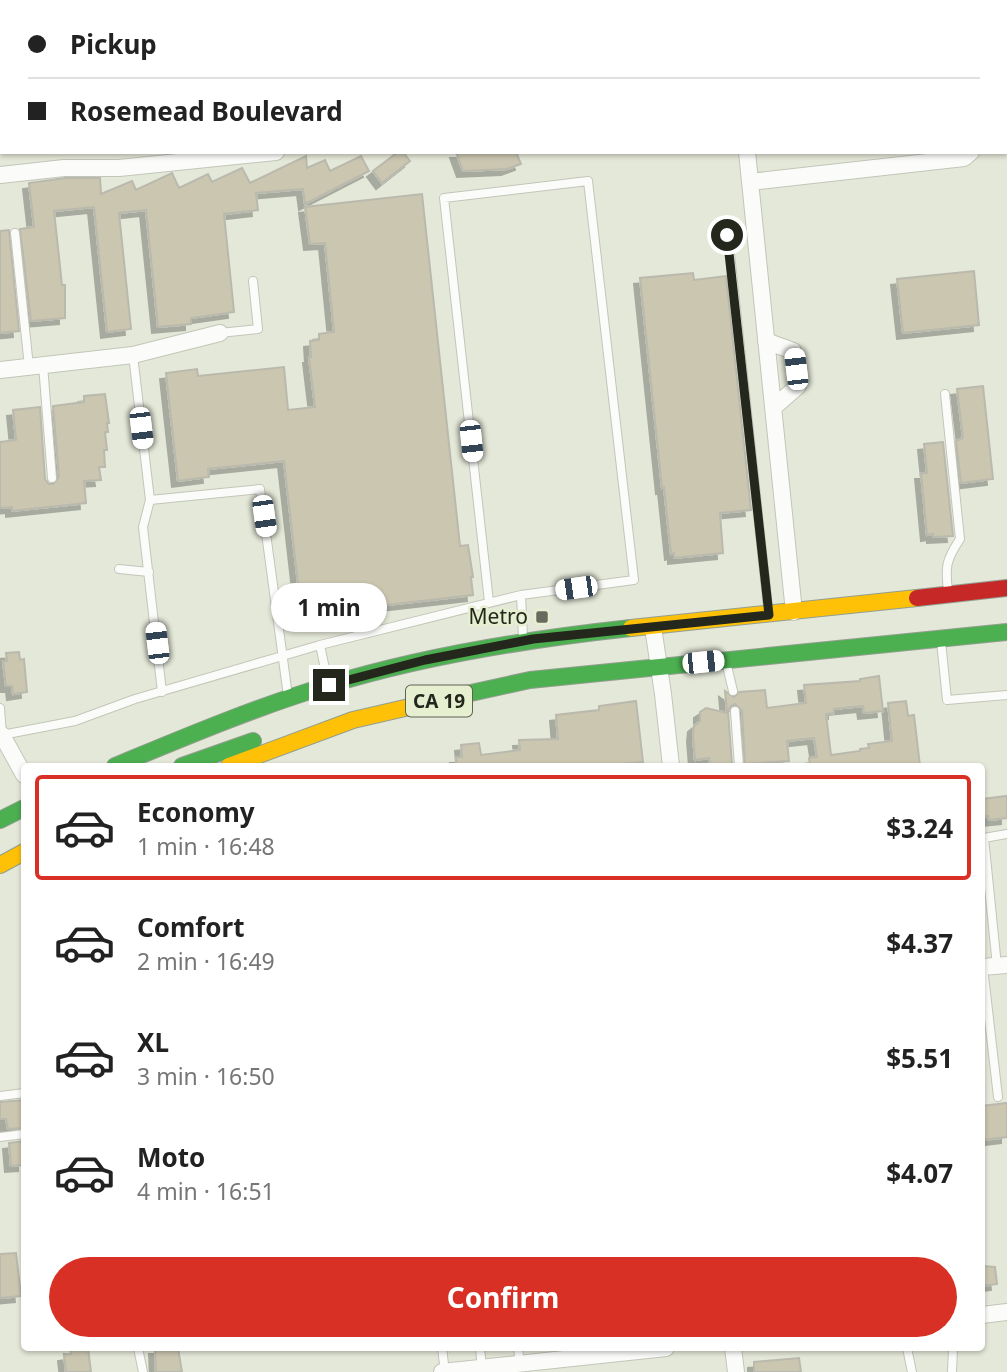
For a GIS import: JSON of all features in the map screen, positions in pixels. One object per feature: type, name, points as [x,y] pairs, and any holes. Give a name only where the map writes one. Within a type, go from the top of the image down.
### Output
[{"type":"main road","name":"CA 19","points":[[122,763],[222,722],[329,685],[425,660],[523,641],[1007,588]]},
{"type":"main road","name":"CA 19","points":[[237,763],[353,720],[530,680],[1007,632]]},
{"type":"main road","points":[[189,763],[269,736],[293,733],[311,736]]},
{"type":"main road","points":[[0,820],[21,810]]},
{"type":"main road","points":[[0,852],[21,842]]},
{"type":"main road","points":[[0,864],[21,854]]},
{"type":"street","points":[[0,175],[64,167],[119,168],[256,154]]},
{"type":"street","points":[[747,154],[794,612]]},
{"type":"street","points":[[750,181],[964,158],[969,154]]},
{"type":"street","points":[[0,370],[133,355],[219,334]]},
{"type":"street","points":[[766,341],[793,352],[798,386],[773,408]]},
{"type":"street","points":[[653,627],[671,763]]},
{"type":"street","points":[[1,735],[21,770]]},
{"type":"street","points":[[985,1315],[1007,1312]]},
{"type":"street","points":[[444,1372],[482,1368],[519,1356],[613,1351]]},
{"type":"street","points":[[733,1351],[736,1372]]},
{"type":"lane","points":[[0,708],[1,735],[75,721],[135,699],[320,645],[489,603],[521,595],[634,580],[588,181],[444,198],[489,603]]},
{"type":"lane","points":[[15,233],[52,478]]},
{"type":"lane","points":[[727,235],[769,615]]},
{"type":"lane","points":[[219,334],[258,329],[253,282]]},
{"type":"lane","points":[[133,355],[150,500],[144,527],[163,692]]},
{"type":"lane","points":[[945,394],[960,539],[945,569],[948,594]]},
{"type":"lane","points":[[150,500],[260,489],[288,699]]},
{"type":"lane","points":[[119,569],[149,572]]},
{"type":"lane","points":[[521,595],[523,641]]},
{"type":"lane","points":[[941,638],[947,700],[1007,695]]},
{"type":"lane","points":[[320,645],[329,685]]},
{"type":"lane","points":[[726,659],[733,691]]},
{"type":"lane","points":[[734,710],[739,763]]},
{"type":"lane","points":[[985,838],[1007,834]]},
{"type":"lane","points":[[985,854],[998,1097]]},
{"type":"lane","points":[[0,1096],[21,1093]]},
{"type":"lane","points":[[0,1137],[21,1134]]},
{"type":"lane","points":[[139,1351],[144,1372]]},
{"type":"lane","points":[[442,1351],[444,1372]]},
{"type":"lane","points":[[480,1351],[482,1368]]},
{"type":"lane","points":[[908,1351],[912,1372]]},
{"type":"lane","points":[[952,1372],[953,1351]]},
{"type":"building","points":[[395,154],[405,154],[410,161],[382,183],[373,171]]},
{"type":"building","points":[[457,154],[517,154],[521,164],[507,169],[463,171]]},
{"type":"building","points":[[306,156],[307,168],[325,160],[330,171],[361,156],[369,171],[305,204],[303,189],[256,193],[258,210],[224,214],[234,312],[191,318],[191,324],[158,327],[146,210],[119,213],[131,329],[107,332],[94,207],[54,211],[62,285],[65,285],[65,318],[31,321],[20,229],[34,227],[29,183],[65,178],[100,178],[101,194],[132,181],[136,190],[172,173],[179,188],[208,174],[212,182],[242,168],[250,183]]},
{"type":"building","points":[[422,194],[460,546],[468,545],[473,595],[301,615],[299,598],[289,599],[288,585],[298,584],[284,461],[208,469],[209,477],[178,481],[166,373],[197,369],[198,376],[284,367],[288,410],[315,407],[309,357],[310,341],[319,340],[319,334],[334,332],[325,243],[310,244],[305,207]]},
{"type":"building","points":[[9,230],[19,331],[0,333],[0,231]]},
{"type":"building","points":[[974,271],[979,325],[903,333],[897,279]]},
{"type":"building","points":[[693,273],[694,280],[726,276],[751,510],[720,513],[723,553],[674,558],[674,553],[671,554],[664,487],[662,488],[640,278]]},
{"type":"building","points":[[983,386],[993,479],[961,483],[956,441],[963,438],[957,389]]},
{"type":"building","points":[[105,394],[109,423],[108,432],[105,432],[105,467],[99,467],[101,480],[84,481],[86,503],[12,511],[12,507],[0,508],[0,442],[16,440],[13,410],[40,407],[45,479],[49,484],[53,484],[59,477],[53,406],[84,402],[84,396]]},
{"type":"building","points":[[943,442],[953,536],[933,537],[933,534],[927,535],[921,473],[927,473],[924,444]]},
{"type":"building","points":[[19,652],[20,660],[24,659],[27,692],[13,694],[12,686],[6,686],[3,661],[7,661],[6,653]]},
{"type":"building","points":[[879,676],[883,711],[864,713],[863,706],[834,709],[834,713],[826,714],[831,755],[860,751],[869,748],[868,744],[892,741],[888,703],[906,701],[908,716],[914,715],[920,763],[810,763],[809,758],[817,757],[814,738],[787,741],[789,761],[745,763],[742,711],[735,704],[728,711],[732,763],[710,763],[709,758],[695,760],[694,726],[700,721],[700,712],[706,708],[727,713],[725,691],[734,697],[739,692],[765,690],[767,708],[806,703],[804,685]]},
{"type":"building","points":[[636,701],[643,762],[457,763],[456,757],[462,757],[461,745],[479,743],[481,755],[520,750],[519,740],[558,739],[556,715],[599,710],[599,706]]},
{"type":"building","points":[[1007,796],[1007,818],[989,820],[988,816],[985,816],[985,799]]},
{"type":"building","points":[[21,1100],[21,1128],[8,1129],[6,1119],[0,1119],[0,1102]]},
{"type":"building","points":[[1007,1103],[1007,1137],[985,1140],[985,1106]]},
{"type":"building","points":[[21,1141],[21,1165],[11,1166],[9,1143]]},
{"type":"building","points":[[16,1253],[21,1296],[0,1298],[0,1254]]},
{"type":"building","points":[[985,1266],[995,1267],[997,1284],[985,1286]]},
{"type":"building","points":[[70,1351],[88,1351],[91,1372],[66,1372],[64,1355],[71,1354]]},
{"type":"building","points":[[155,1351],[178,1351],[182,1372],[156,1372]]},
{"type":"building","points":[[799,1358],[801,1372],[754,1372],[754,1362]]},
{"type":"traffic: fast","points":[[122,763],[248,713],[366,674],[478,649],[631,628]]},
{"type":"traffic: fast","points":[[457,696],[530,680],[1007,632]]},
{"type":"traffic: fast","points":[[191,763],[253,741]]},
{"type":"traffic: fast","points":[[0,820],[21,810]]},
{"type":"traffic: slow","points":[[631,628],[917,598]]},
{"type":"traffic: slow","points":[[237,763],[353,720],[457,696]]},
{"type":"traffic: slow","points":[[0,865],[21,854]]},
{"type":"traffic: jam","points":[[917,598],[1007,588]]},
{"type":"place","name":"Metro","points":[[542,617]]},
{"type":"route","points":[[329,685],[425,660],[533,639],[769,615],[727,235]]}]
